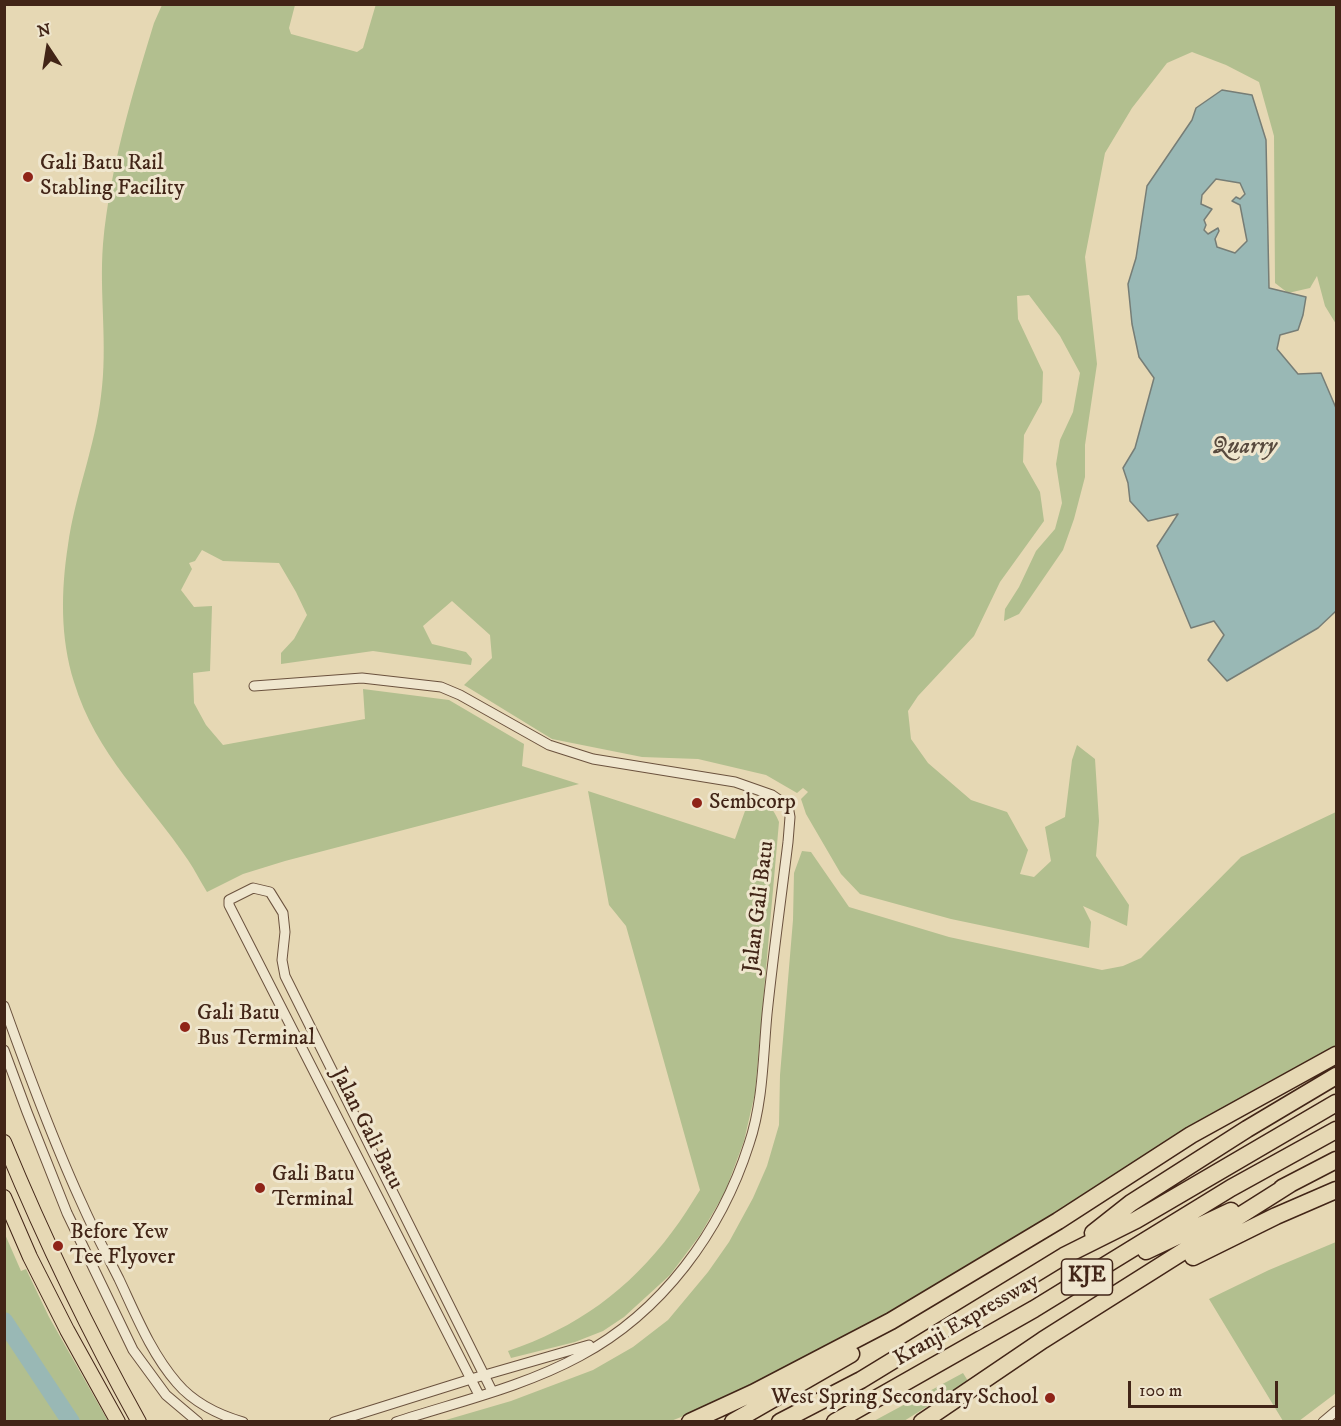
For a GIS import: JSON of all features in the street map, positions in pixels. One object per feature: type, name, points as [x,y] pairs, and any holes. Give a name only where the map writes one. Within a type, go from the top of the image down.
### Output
[{"type":"highway","points":[[732,1422],[755,1401],[1058,1221],[1191,1135],[1336,1055]]},
{"type":"highway","points":[[1064,1256],[1131,1203],[1336,1076]]},
{"type":"highway","name":"KJE","points":[[1064,1256],[1136,1220],[1336,1103]]},
{"type":"highway","name":"Kranji Expressway","points":[[835,1422],[1082,1280],[1231,1188],[1336,1130]]},
{"type":"highway","points":[[1082,1280],[1290,1184],[1336,1160]]},
{"type":"highway","points":[[922,1422],[1043,1340],[1290,1184]]},
{"type":"highway","points":[[1122,1291],[1276,1216],[1336,1190]]},
{"type":"highway","name":"Kranji Expressway","points":[[780,1422],[861,1380],[989,1304],[1064,1256]]},
{"type":"highway","points":[[690,1422],[755,1401]]},
{"type":"main road","points":[[4,1142],[49,1248],[84,1320],[139,1422]]},
{"type":"main road","points":[[4,1197],[30,1257],[118,1422]]},
{"type":"street","name":"Jalan Gali Batu","points":[[254,686],[363,678],[441,687],[460,695],[549,745],[593,759],[735,782],[772,795],[788,806],[790,817],[788,842],[759,1094],[750,1143],[730,1194],[706,1238],[682,1271],[654,1302],[629,1324],[581,1356],[534,1377],[396,1422]]},
{"type":"street","name":"Jalan Gali Batu","points":[[479,1395],[229,905],[229,900],[253,888],[270,892],[283,913],[285,932],[282,960],[285,976],[492,1391]]},
{"type":"street","points":[[4,1006],[41,1105],[83,1206],[149,1341],[168,1371],[190,1396],[209,1408],[243,1422]]},
{"type":"street","points":[[4,1050],[67,1213],[133,1350],[166,1395],[198,1422]]},
{"type":"street","name":"Jalan Gali Batu","points":[[334,1422],[471,1379],[577,1350],[606,1339]]},
{"type":"street","points":[[1323,1422],[1335,1416]]},
{"type":"green space","points":[[376,4],[1336,5],[1336,324],[1325,306],[1317,276],[1310,288],[1288,293],[1275,283],[1274,136],[1259,82],[1226,65],[1192,52],[1167,63],[1132,108],[1105,153],[1085,257],[1097,364],[1085,445],[1085,477],[1063,550],[1019,614],[1004,621],[1005,609],[1019,587],[1036,551],[1055,529],[1062,503],[1056,464],[1060,440],[1073,412],[1080,373],[1060,336],[1029,295],[1017,296],[1018,319],[1043,372],[1042,402],[1024,435],[1023,462],[1040,492],[1044,521],[1000,582],[974,636],[918,696],[908,711],[911,739],[928,763],[971,800],[1007,812],[1028,850],[1020,874],[1034,877],[1051,861],[1045,827],[1065,817],[1072,760],[1077,745],[1095,759],[1099,821],[1096,856],[1129,905],[1127,926],[1083,906],[1091,922],[1089,948],[951,919],[860,894],[841,874],[806,814],[801,799],[808,792],[803,788],[797,793],[766,775],[698,759],[642,757],[552,739],[464,685],[492,658],[490,635],[452,601],[423,626],[432,644],[466,652],[472,659],[471,665],[373,651],[281,664],[281,653],[294,639],[307,615],[279,563],[223,561],[202,550],[195,561],[189,563],[192,569],[181,590],[194,607],[212,606],[210,671],[193,673],[194,703],[206,725],[223,745],[365,719],[363,689],[449,700],[524,744],[522,766],[579,784],[285,861],[243,874],[207,892],[188,860],[124,776],[95,732],[74,682],[66,648],[63,597],[66,562],[71,526],[98,415],[103,377],[103,244],[116,160],[154,23],[162,5],[295,5],[289,28],[291,34],[357,52],[363,48]]},
{"type":"green space","points":[[588,791],[735,839],[750,797],[768,805],[777,817],[779,822],[755,1093],[744,1141],[725,1192],[700,1235],[670,1275],[624,1317],[603,1331],[575,1342],[511,1358],[508,1351],[533,1342],[578,1319],[619,1289],[655,1253],[676,1227],[700,1190],[626,926],[609,905]]},
{"type":"green space","points":[[1336,812],[1336,1046],[1260,1086],[998,1249],[825,1349],[744,1392],[671,1421],[439,1422],[511,1401],[593,1370],[633,1347],[668,1320],[708,1272],[729,1242],[767,1166],[779,1125],[780,1075],[793,920],[794,873],[802,851],[811,852],[849,907],[949,937],[1102,970],[1123,966],[1141,958],[1241,857]]},
{"type":"green space","points":[[4,1232],[21,1271],[26,1269],[49,1317],[108,1421],[77,1421],[5,1314]]},
{"type":"green space","points":[[1336,1242],[1336,1393],[1299,1421],[1283,1421],[1209,1299],[1269,1270]]},
{"type":"green space","points":[[5,1336],[63,1421],[5,1421]]},
{"type":"green space","points":[[963,1373],[968,1381],[904,1421],[872,1422]]},
{"type":"water","name":"Quarry","points":[[1222,90],[1252,95],[1266,140],[1269,288],[1306,297],[1298,330],[1280,335],[1277,349],[1298,374],[1321,373],[1336,408],[1336,611],[1318,628],[1227,681],[1208,660],[1224,635],[1214,621],[1191,628],[1157,546],[1178,514],[1148,521],[1130,501],[1123,468],[1135,448],[1154,378],[1139,357],[1132,324],[1128,284],[1136,258],[1147,186],[1192,120],[1196,108]],"holes":[[[1216,179],[1240,183],[1245,194],[1240,199],[1236,197],[1232,201],[1240,205],[1247,241],[1235,253],[1217,247],[1215,239],[1218,228],[1208,234],[1204,230],[1206,225],[1204,220],[1212,209],[1201,204],[1202,195]]]},
{"type":"waterway","points":[[4,1321],[71,1422]]},
{"type":"place","name":"Gali Batu Rail Stabling Facility","points":[[28,177]]},
{"type":"place","name":"Sembcorp","points":[[697,803]]},
{"type":"place","name":"Gali Batu Bus Terminal","points":[[185,1027]]},
{"type":"place","name":"Gali Batu Terminal","points":[[260,1188]]},
{"type":"place","name":"Before Yew Tee Flyover","points":[[58,1246]]},
{"type":"place","name":"West Spring Secondary School","points":[[1050,1398]]}]
